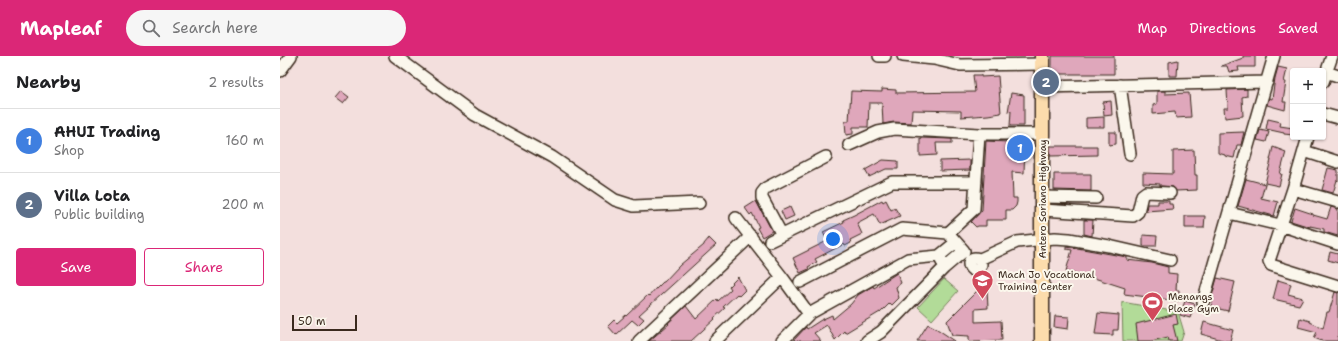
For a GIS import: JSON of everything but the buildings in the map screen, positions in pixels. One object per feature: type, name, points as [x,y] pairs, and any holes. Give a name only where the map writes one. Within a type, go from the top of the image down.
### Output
[{"type":"main road","name":"Antero Soriano Highway","points":[[1042,60],[1042,341]]},
{"type":"street","points":[[280,71],[291,56]]},
{"type":"street","points":[[395,56],[475,115],[552,157],[615,200],[634,206],[699,203]]},
{"type":"street","points":[[879,56],[885,56]]},
{"type":"street","points":[[903,56],[934,59],[960,66],[1042,60]]},
{"type":"street","points":[[1203,302],[1274,56]]},
{"type":"street","points":[[1326,72],[1332,56]]},
{"type":"street","points":[[1326,77],[1338,76]]},
{"type":"street","points":[[1042,87],[1267,82]]},
{"type":"street","points":[[1120,85],[1130,154]]},
{"type":"street","points":[[1326,115],[1338,118]]},
{"type":"street","points":[[850,145],[878,132],[894,129],[979,134],[1042,134]]},
{"type":"street","points":[[948,233],[974,209],[979,134]]},
{"type":"street","points":[[1307,140],[1293,189],[1269,261],[1271,265],[1338,286]]},
{"type":"street","points":[[1304,151],[1338,162]]},
{"type":"street","points":[[782,235],[762,198],[762,193],[766,188],[826,157]]},
{"type":"street","points":[[770,241],[892,182],[976,182]]},
{"type":"street","points":[[1293,189],[1338,202]]},
{"type":"street","points":[[1042,204],[1133,216],[1138,212],[1142,195],[1144,193],[1170,193]]},
{"type":"street","points":[[1042,204],[1096,198]]},
{"type":"street","points":[[1229,213],[1280,226],[1338,244]]},
{"type":"street","points":[[736,218],[809,314]]},
{"type":"street","points":[[800,282],[902,229],[948,233],[956,243],[972,256]]},
{"type":"street","points":[[639,341],[750,236]]},
{"type":"street","points":[[867,341],[881,332],[944,268],[972,256],[1017,242],[1043,238],[1062,238],[1124,249],[1170,260]]},
{"type":"street","points":[[782,341],[809,314],[908,259],[939,256],[956,243]]},
{"type":"street","points":[[939,256],[944,268]]},
{"type":"street","points":[[715,341],[782,277]]},
{"type":"green space","points":[[944,279],[958,291],[932,320],[918,307]]},
{"type":"green space","name":"Menangs Place Gym","points":[[1122,302],[1178,312],[1184,332],[1181,341],[1123,341]]},
{"type":"place","name":"Villa Lota","points":[[1046,82]]},
{"type":"place","name":"AHUI Trading","points":[[1020,148]]},
{"type":"place","name":"Mach Jo Vocational Training Center","points":[[982,300]]},
{"type":"place","name":"Menangs Place Gym","points":[[1152,322]]}]
